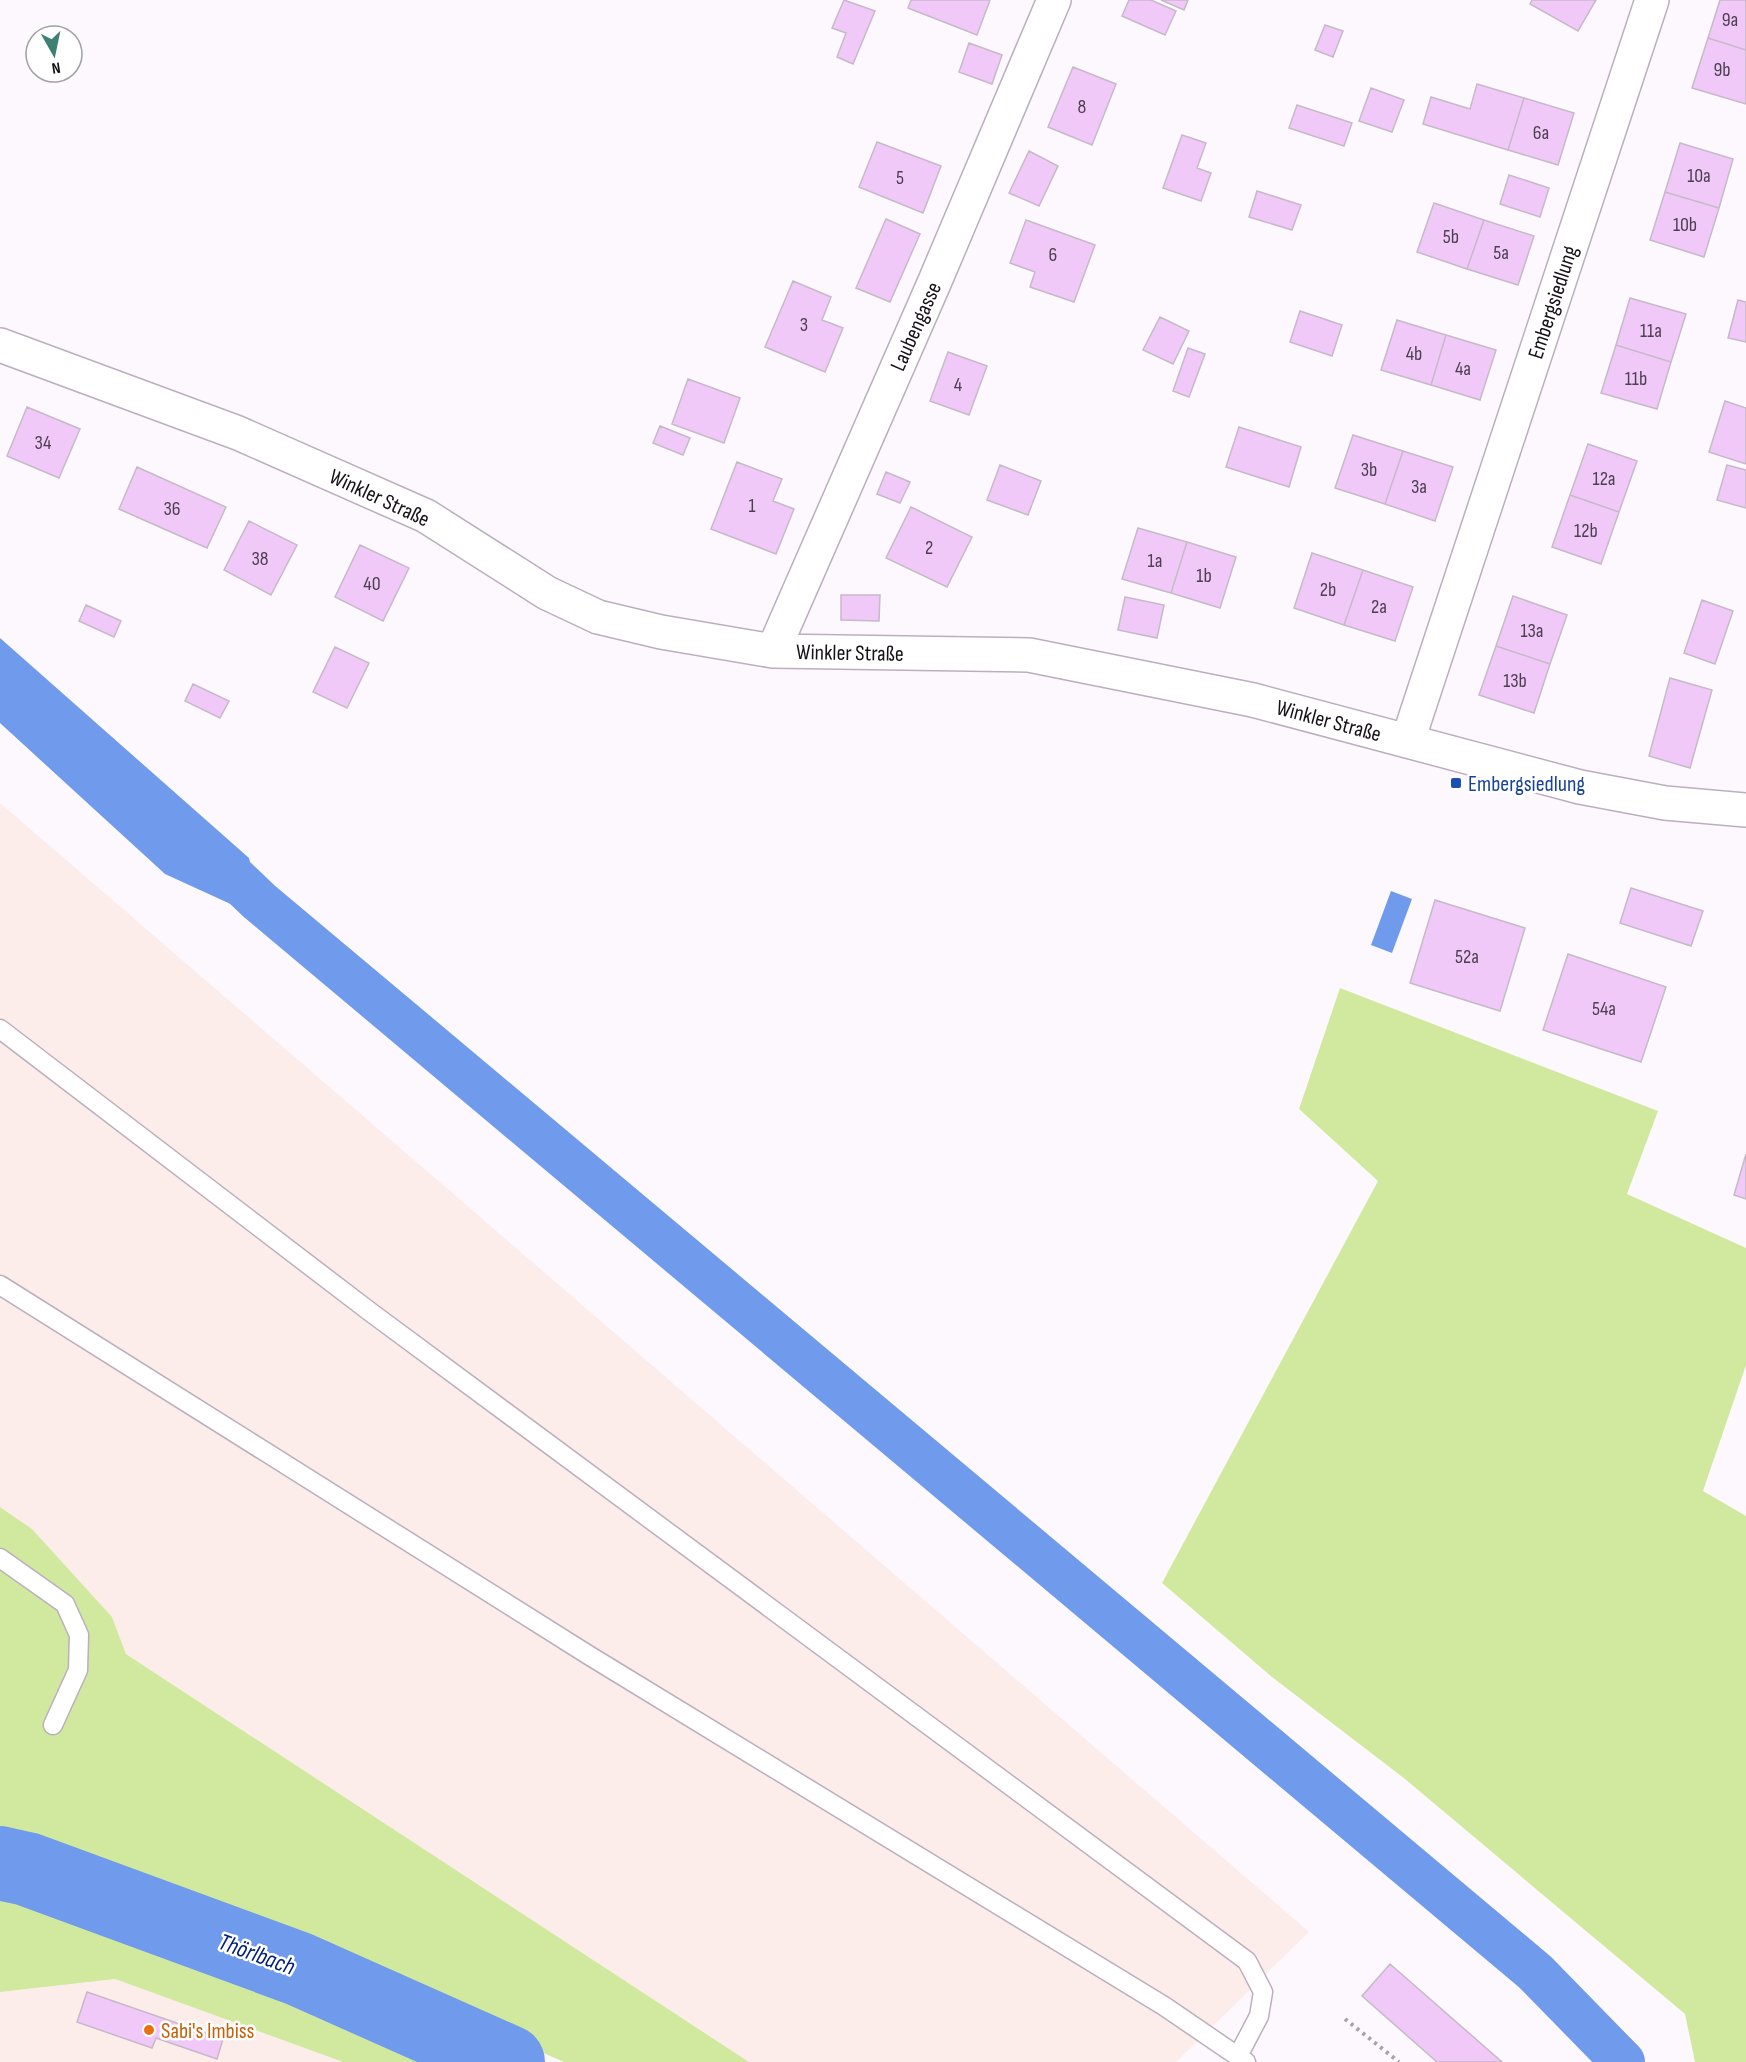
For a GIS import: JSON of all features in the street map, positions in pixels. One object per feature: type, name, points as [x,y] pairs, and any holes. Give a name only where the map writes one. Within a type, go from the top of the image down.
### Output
[{"type":"street","name":"Laubengasse","points":[[774,651],[1054,0]]},
{"type":"street","name":"Embergsiedlung","points":[[1407,740],[1652,0]]},
{"type":"street","name":"Winkler Straße","points":[[0,345],[238,433],[426,516],[548,593],[598,617],[661,632],[774,651],[1029,655],[1253,700],[1580,787],[1665,803],[1746,810]]},
{"type":"lane","points":[[0,1029],[369,1311],[1246,1961],[1263,1992],[1259,2016],[1242,2059],[1164,2006],[570,1644],[0,1285]]},
{"type":"lane","points":[[0,1558],[65,1604],[80,1635],[78,1670],[53,1725]]},
{"type":"path","points":[[1345,2019],[1399,2062]]},
{"type":"shaded area","points":[[0,803],[1309,1932],[1176,2062],[749,2062],[126,1654],[112,1617],[32,1529],[0,1507]]},
{"type":"shaded area","points":[[115,1979],[343,2062],[0,2062],[0,1992]]},
{"type":"green space","points":[[1340,988],[1658,1111],[1627,1194],[1746,1248],[1746,1365],[1703,1491],[1746,1516],[1746,2062],[1695,2062],[1685,2014],[1405,1779],[1272,1677],[1162,1583],[1378,1181],[1299,1109]]},
{"type":"green space","points":[[0,1507],[32,1529],[112,1617],[126,1654],[749,2062],[564,2062],[83,1853],[0,1836]]},
{"type":"green space","points":[[0,1899],[211,1949],[461,2062],[343,2062],[115,1979],[0,1992]]},
{"type":"water","points":[[0,638],[249,858],[259,901],[235,906],[165,874],[0,723]]},
{"type":"water","points":[[1391,891],[1412,899],[1392,953],[1371,945]]},
{"type":"building","points":[[844,0],[875,11],[853,64],[837,57],[846,33],[832,28]]},
{"type":"building","points":[[911,0],[990,0],[977,35],[908,8]]},
{"type":"building","points":[[1129,0],[1151,0],[1176,11],[1165,35],[1122,16]]},
{"type":"building","points":[[1161,0],[1188,0],[1184,10]]},
{"type":"building","points":[[1532,0],[1596,0],[1578,31],[1530,4]]},
{"type":"building","points":[[1720,0],[1746,0],[1746,50],[1708,38]]},
{"type":"building","points":[[1325,25],[1343,31],[1333,57],[1315,50]]},
{"type":"building","points":[[1708,38],[1746,50],[1746,104],[1692,88]]},
{"type":"building","points":[[969,43],[1002,55],[992,84],[959,72]]},
{"type":"building","points":[[1073,67],[1116,84],[1092,145],[1048,127]]},
{"type":"building","points":[[1477,84],[1524,98],[1508,150],[1423,124],[1431,97],[1470,109]]},
{"type":"building","points":[[1371,88],[1404,100],[1392,132],[1359,121]]},
{"type":"building","points":[[1524,98],[1574,113],[1558,165],[1508,150]]},
{"type":"building","points":[[1297,105],[1352,123],[1344,146],[1289,128]]},
{"type":"building","points":[[1182,135],[1206,143],[1197,168],[1211,173],[1201,201],[1163,188]]},
{"type":"building","points":[[877,142],[941,166],[923,213],[859,187]]},
{"type":"building","points":[[1680,143],[1733,159],[1719,208],[1665,192]]},
{"type":"building","points":[[1029,151],[1058,166],[1039,206],[1009,193]]},
{"type":"building","points":[[1509,175],[1549,188],[1540,217],[1500,204]]},
{"type":"building","points":[[1257,191],[1301,205],[1292,230],[1249,217]]},
{"type":"building","points":[[1665,192],[1719,208],[1704,257],[1650,240]]},
{"type":"building","points":[[1434,203],[1484,220],[1467,269],[1417,252]]},
{"type":"building","points":[[886,219],[920,234],[890,302],[856,288]]},
{"type":"building","points":[[1026,220],[1095,245],[1074,302],[1030,287],[1035,272],[1010,263]]},
{"type":"building","points":[[1484,220],[1534,236],[1518,285],[1467,269]]},
{"type":"building","points":[[793,281],[831,297],[822,320],[843,328],[825,372],[765,347]]},
{"type":"building","points":[[1630,298],[1686,314],[1671,362],[1616,345]]},
{"type":"building","points":[[1738,300],[1746,302],[1746,342],[1728,338]]},
{"type":"building","points":[[1300,311],[1342,325],[1332,356],[1290,342]]},
{"type":"building","points":[[1160,317],[1189,331],[1173,364],[1143,350]]},
{"type":"building","points":[[1397,320],[1446,335],[1431,385],[1381,370]]},
{"type":"building","points":[[1446,335],[1496,350],[1480,400],[1431,385]]},
{"type":"building","points":[[1616,345],[1671,362],[1657,409],[1601,393]]},
{"type":"building","points":[[1188,348],[1205,354],[1189,397],[1173,391]]},
{"type":"building","points":[[948,352],[987,366],[969,415],[930,401]]},
{"type":"building","points":[[688,379],[740,398],[724,443],[672,424]]},
{"type":"building","points":[[1725,401],[1746,408],[1746,464],[1709,452]]},
{"type":"building","points":[[27,407],[80,429],[59,478],[7,456]]},
{"type":"building","points":[[660,426],[690,438],[683,455],[653,443]]},
{"type":"building","points":[[1239,427],[1301,447],[1289,487],[1226,467]]},
{"type":"building","points":[[1353,435],[1403,451],[1385,504],[1335,488]]},
{"type":"building","points":[[1588,444],[1637,461],[1619,512],[1570,495]]},
{"type":"building","points":[[1403,451],[1453,467],[1435,521],[1385,504]]},
{"type":"building","points":[[737,462],[782,479],[773,501],[794,509],[776,554],[711,529]]},
{"type":"building","points":[[1000,465],[1041,481],[1028,515],[987,500]]},
{"type":"building","points":[[1727,465],[1746,470],[1746,508],[1717,500]]},
{"type":"building","points":[[137,467],[226,507],[207,548],[119,509]]},
{"type":"building","points":[[886,472],[910,482],[900,503],[877,494]]},
{"type":"building","points":[[1570,495],[1619,512],[1601,564],[1552,547]]},
{"type":"building","points":[[911,507],[972,537],[947,587],[886,558]]},
{"type":"building","points":[[249,521],[297,545],[271,595],[224,570]]},
{"type":"building","points":[[1138,528],[1187,542],[1171,593],[1122,579]]},
{"type":"building","points":[[1187,542],[1236,557],[1220,608],[1171,593]]},
{"type":"building","points":[[360,545],[409,568],[383,621],[335,597]]},
{"type":"building","points":[[1312,553],[1363,570],[1344,625],[1294,608]]},
{"type":"building","points":[[1363,570],[1413,587],[1395,641],[1344,625]]},
{"type":"building","points":[[841,595],[880,595],[879,621],[841,620]]},
{"type":"building","points":[[1513,596],[1567,615],[1550,664],[1496,646]]},
{"type":"building","points":[[1125,597],[1164,605],[1157,638],[1118,630]]},
{"type":"building","points":[[1702,600],[1733,611],[1715,664],[1684,653]]},
{"type":"building","points":[[86,605],[121,621],[114,637],[79,621]]},
{"type":"building","points":[[1496,646],[1550,664],[1534,713],[1479,695]]},
{"type":"building","points":[[335,647],[369,663],[347,708],[313,692]]},
{"type":"building","points":[[1670,678],[1712,690],[1690,768],[1649,756]]},
{"type":"building","points":[[193,684],[229,701],[220,718],[185,701]]},
{"type":"building","points":[[1631,888],[1703,911],[1691,946],[1620,923]]},
{"type":"building","points":[[1435,900],[1525,928],[1500,1011],[1410,983]]},
{"type":"building","points":[[1568,954],[1666,987],[1641,1062],[1543,1030]]},
{"type":"building","points":[[1746,1154],[1746,1199],[1734,1195]]},
{"type":"building","points":[[1390,1964],[1502,2062],[1437,2062],[1362,1996]]},
{"type":"building","name":"Sabi's Imbiss","points":[[87,1992],[223,2039],[217,2059],[156,2038],[152,2048],[77,2022]]},
{"type":"waterway","points":[[216,860],[259,901],[1535,1972],[1623,2062]]},
{"type":"waterway","name":"Thörlbach","points":[[0,1863],[27,1869],[299,1969],[508,2062]]},
{"type":"place","name":"Embergsiedlung","points":[[1456,783]]},
{"type":"place","name":"Sabi's Imbiss","points":[[149,2030]]}]
